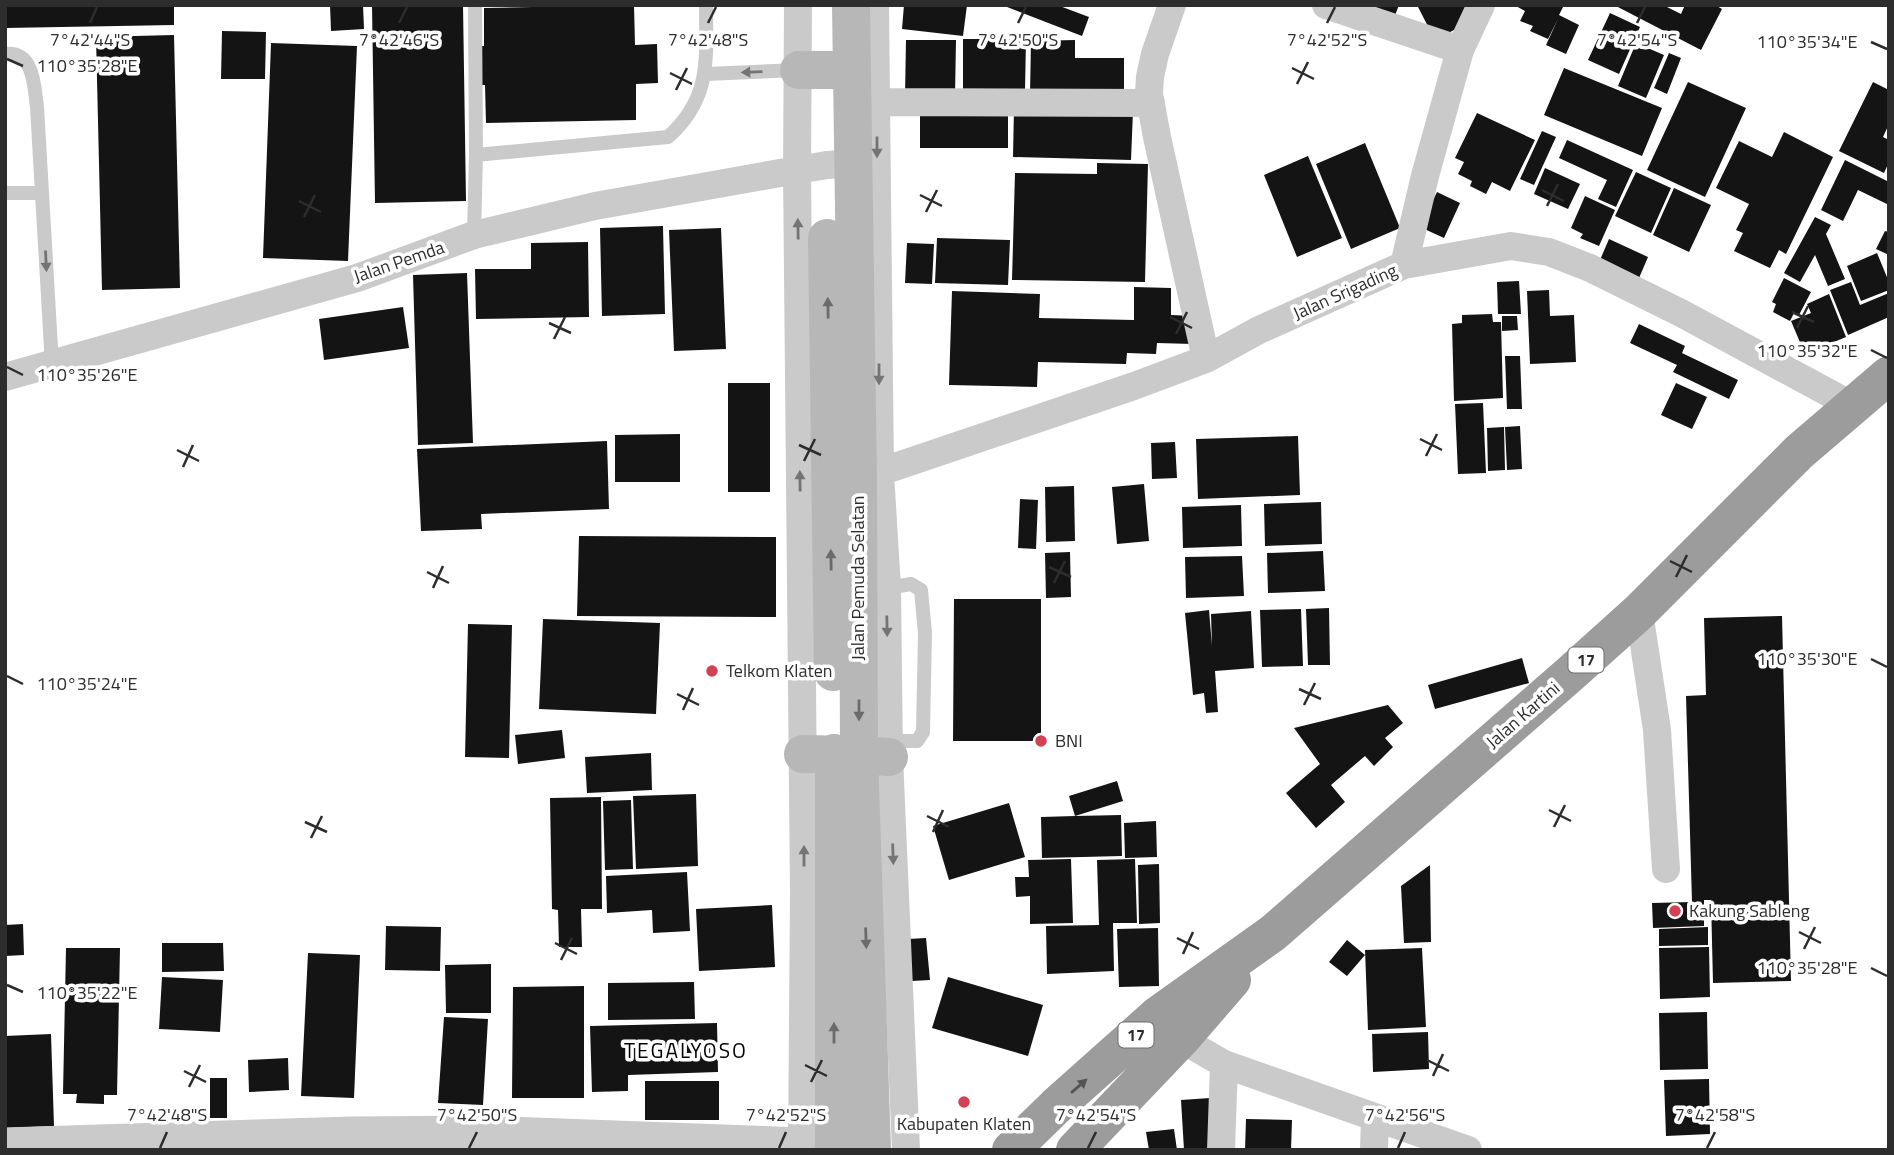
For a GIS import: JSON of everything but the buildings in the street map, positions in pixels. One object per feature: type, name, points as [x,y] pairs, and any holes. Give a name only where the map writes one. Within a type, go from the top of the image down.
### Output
[{"type":"highway","name":"Jalan Kartini","points":[[1011,1150],[1158,1015],[1273,933],[1639,612],[1799,452],[1889,375]]},
{"type":"highway","name":"Jalan Kartini","points":[[1077,1149],[1181,1039],[1273,933]]},
{"type":"main road","name":"Jalan Pemuda Selatan","points":[[818,1147],[834,893],[855,752],[856,480],[825,166],[825,5]]},
{"type":"main road","name":"Jalan Pemuda Selatan","points":[[825,70],[851,5]]},
{"type":"main road","name":"Jalan Pemuda Selatan","points":[[834,893],[883,1147]]},
{"type":"street","points":[[5,1145],[63,1147],[211,1144],[351,1133],[484,1141],[883,1147],[855,752],[825,166],[825,70],[798,5]]},
{"type":"street","points":[[834,893],[855,752],[887,588],[856,480],[877,102],[875,5]]},
{"type":"street","points":[[1172,5],[1155,54],[1149,94],[1206,359]]},
{"type":"street","points":[[1325,5],[1460,50]]},
{"type":"street","points":[[1404,265],[1425,176],[1460,50],[1481,5]]},
{"type":"street","points":[[877,102],[1151,103]]},
{"type":"street","name":"Jalan Pemda","points":[[5,377],[357,278],[474,235],[595,206],[825,166]]},
{"type":"street","name":"Jalan Srigading","points":[[856,480],[1206,359],[1259,330],[1404,265],[1511,246],[1549,253],[1590,268],[1681,313],[1853,405]]},
{"type":"street","points":[[1639,612],[1657,730],[1666,869]]},
{"type":"street","points":[[1181,1039],[1224,1064],[1468,1150]]},
{"type":"street","points":[[1221,1150],[1224,1064]]},
{"type":"street","points":[[1374,1150],[1375,1118]]},
{"type":"lane","points":[[474,235],[475,5]]},
{"type":"lane","points":[[476,155],[668,137],[683,124],[706,74],[706,5]]},
{"type":"lane","points":[[5,54],[13,53],[26,61],[32,73],[37,107],[52,365]]},
{"type":"lane","points":[[706,74],[825,70]]},
{"type":"lane","points":[[5,193],[42,193]]},
{"type":"lane","points":[[855,752],[917,741],[923,732],[925,633],[921,590],[911,584],[887,588]]},
{"type":"place","name":"Telkom Klaten","points":[[712,671]]},
{"type":"place","name":"BNI","points":[[1041,741]]},
{"type":"place","name":"Kakung Sableng","points":[[1675,911]]},
{"type":"place","name":"Kabupaten Klaten","points":[[964,1102]]},
{"type":"district","name":"TEGALYOSO","points":[[686,1051]]}]
